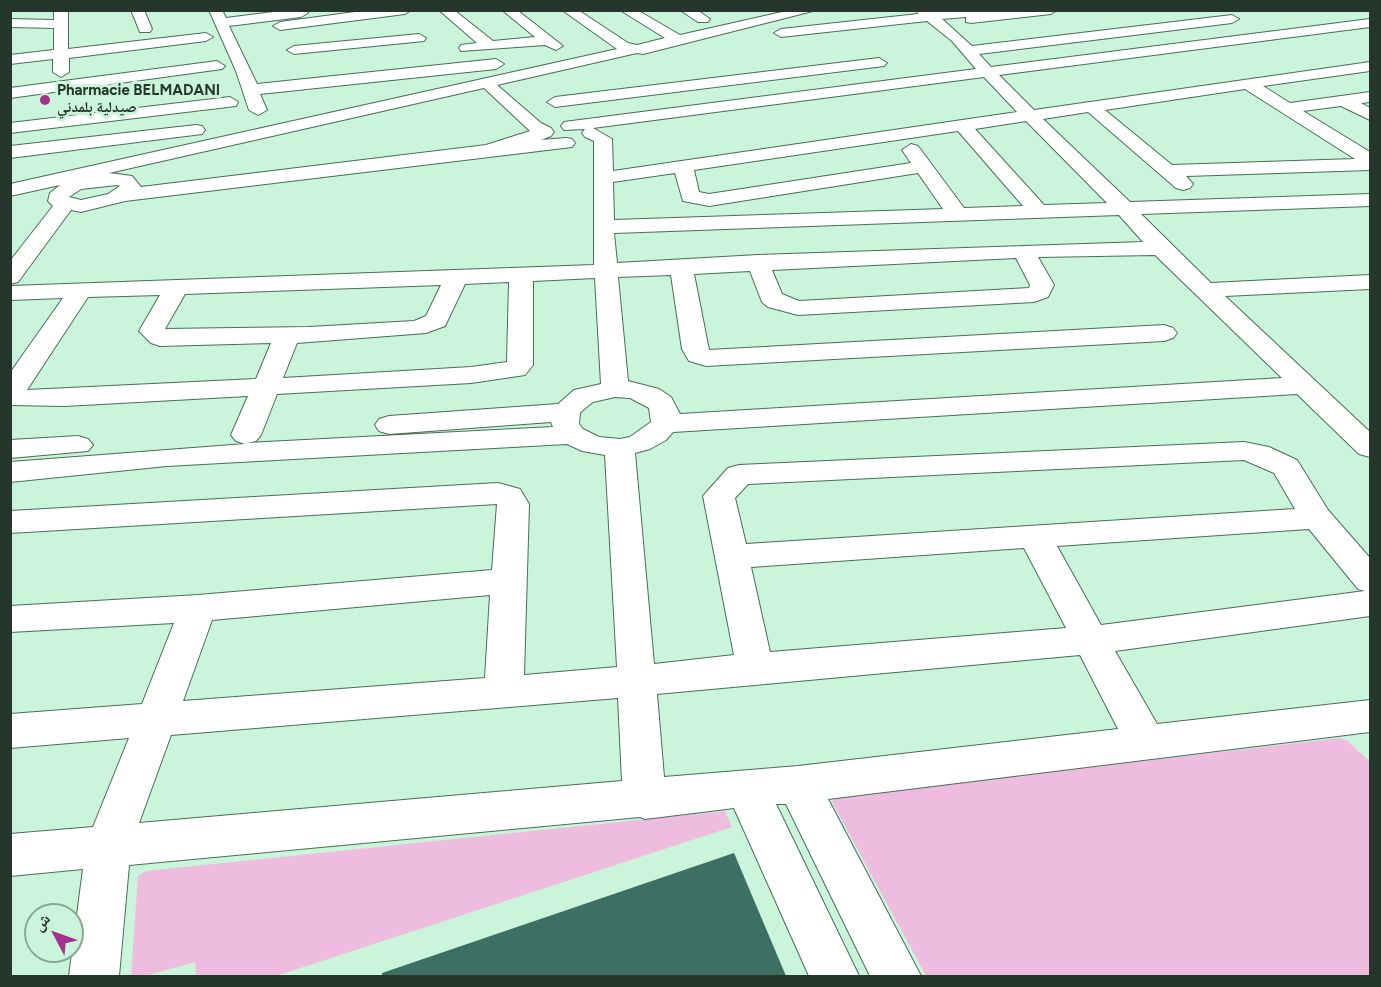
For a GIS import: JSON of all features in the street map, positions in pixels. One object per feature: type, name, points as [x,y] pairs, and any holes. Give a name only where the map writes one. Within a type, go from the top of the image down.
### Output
[{"type":"street","points":[[135,30],[137,10]]},
{"type":"street","points":[[274,18],[320,10]]},
{"type":"street","points":[[445,10],[490,46]]},
{"type":"street","points":[[568,10],[645,50],[706,49]]},
{"type":"street","points":[[626,10],[678,40]]},
{"type":"street","points":[[645,50],[811,10]]},
{"type":"street","points":[[252,96],[416,73],[587,58],[927,14],[992,10]]},
{"type":"street","points":[[764,42],[837,38],[927,14],[1051,10]]},
{"type":"street","points":[[266,126],[252,96],[244,71],[217,17],[337,19],[399,11],[423,41],[356,43],[294,50]]},
{"type":"street","points":[[514,11],[548,40],[587,58]]},
{"type":"street","points":[[927,14],[968,51],[1161,248],[1371,448]]},
{"type":"street","points":[[1151,14],[1251,51]]},
{"type":"street","points":[[968,51],[1246,17]]},
{"type":"street","points":[[274,18],[294,50],[297,66]]},
{"type":"street","points":[[656,27],[681,19],[708,18]]},
{"type":"street","points":[[337,19],[356,43]]},
{"type":"street","points":[[10,23],[60,37],[211,51]]},
{"type":"street","points":[[10,52],[60,37],[201,23],[231,104],[62,116],[10,117]]},
{"type":"street","points":[[684,128],[1225,42],[1371,23]]},
{"type":"street","points":[[10,204],[62,199],[93,205],[124,195],[489,150],[912,82],[993,79],[1251,51],[1371,35]]},
{"type":"street","points":[[10,60],[60,37]]},
{"type":"street","points":[[10,75],[60,37]]},
{"type":"street","points":[[60,37],[63,152]]},
{"type":"street","points":[[446,51],[548,40]]},
{"type":"street","points":[[10,93],[60,86],[211,51]]},
{"type":"street","points":[[860,52],[912,82]]},
{"type":"street","points":[[402,55],[416,73]]},
{"type":"street","points":[[10,190],[244,138],[266,126],[341,116],[551,69],[587,58]]},
{"type":"street","points":[[10,277],[62,199],[74,185],[531,80],[587,58]]},
{"type":"street","points":[[555,102],[879,63]]},
{"type":"street","points":[[602,178],[1371,66]]},
{"type":"street","points":[[244,71],[265,69]]},
{"type":"street","points":[[252,96],[551,69]]},
{"type":"street","points":[[531,80],[587,135],[602,178],[603,227],[615,389]]},
{"type":"street","points":[[1248,84],[1371,162]]},
{"type":"street","points":[[492,89],[535,127],[545,132]]},
{"type":"street","points":[[1287,108],[1371,97]]},
{"type":"street","points":[[1344,101],[1371,115]]},
{"type":"street","points":[[1092,107],[1209,206]]},
{"type":"street","points":[[10,128],[62,116]]},
{"type":"street","points":[[10,165],[63,152],[239,125],[244,138]]},
{"type":"street","points":[[963,126],[1039,212]]},
{"type":"street","points":[[489,150],[545,132],[587,135]]},
{"type":"street","points":[[900,135],[958,215]]},
{"type":"street","points":[[10,152],[63,152],[213,145]]},
{"type":"street","points":[[1167,171],[1371,162]]},
{"type":"street","points":[[683,166],[690,197],[709,200],[923,167]]},
{"type":"street","points":[[107,179],[130,183],[129,191],[124,195]]},
{"type":"street","points":[[603,227],[1371,200]]},
{"type":"street","points":[[10,292],[521,275],[758,262],[1161,248]]},
{"type":"street","points":[[758,262],[771,297],[777,302],[798,308],[1034,295],[1040,292],[1042,285],[1023,251]]},
{"type":"street","points":[[681,267],[695,349],[698,355],[706,358],[1164,333]]},
{"type":"street","points":[[82,289],[13,389],[12,394],[18,398],[65,398],[471,375],[516,369],[520,365],[521,275]]},
{"type":"street","points":[[177,286],[152,331],[159,338],[287,336],[427,325],[439,317],[456,277]]},
{"type":"street","points":[[1205,290],[1371,282]]},
{"type":"street","points":[[246,435],[287,336]]},
{"type":"street","points":[[663,414],[1298,378]]},
{"type":"street","points":[[569,423],[584,396],[615,389],[633,390],[650,395],[663,414]]},
{"type":"street","points":[[10,449],[246,435],[569,423],[592,445],[620,448],[640,443],[656,434],[663,414]]},
{"type":"street","points":[[10,472],[569,423]]},
{"type":"street","points":[[620,448],[645,800]]},
{"type":"street","points":[[754,668],[719,496],[739,475],[1244,451],[1274,459],[1286,467],[1317,518],[1371,580]]},
{"type":"street","points":[[10,522],[498,493],[509,496],[513,504],[504,691]]},
{"type":"street","points":[[733,556],[1317,518]]},
{"type":"street","points":[[1035,537],[1145,741]]},
{"type":"street","points":[[10,619],[198,608],[508,580]]},
{"type":"street","points":[[10,731],[637,681],[754,668],[1090,640],[1371,603]]},
{"type":"street","points":[[94,976],[109,844],[198,608]]},
{"type":"street","points":[[10,855],[109,844],[645,800],[798,784],[1145,741],[1365,723]]},
{"type":"street","points":[[798,784],[896,976]]},
{"type":"street","points":[[747,789],[834,976]]},
{"type":"shaded area","points":[[1340,738],[1348,741],[1370,762],[1370,976],[926,976],[832,802],[836,797]]},
{"type":"shaded area","points":[[725,811],[732,827],[276,976],[196,976],[195,962],[145,976],[131,976],[138,876],[146,871]]},
{"type":"building","points":[[734,853],[786,976],[382,976],[382,973]]},
{"type":"place","name":"Pharmacie BELMADANI صيدلية بلمدني","points":[[45,100]]}]
